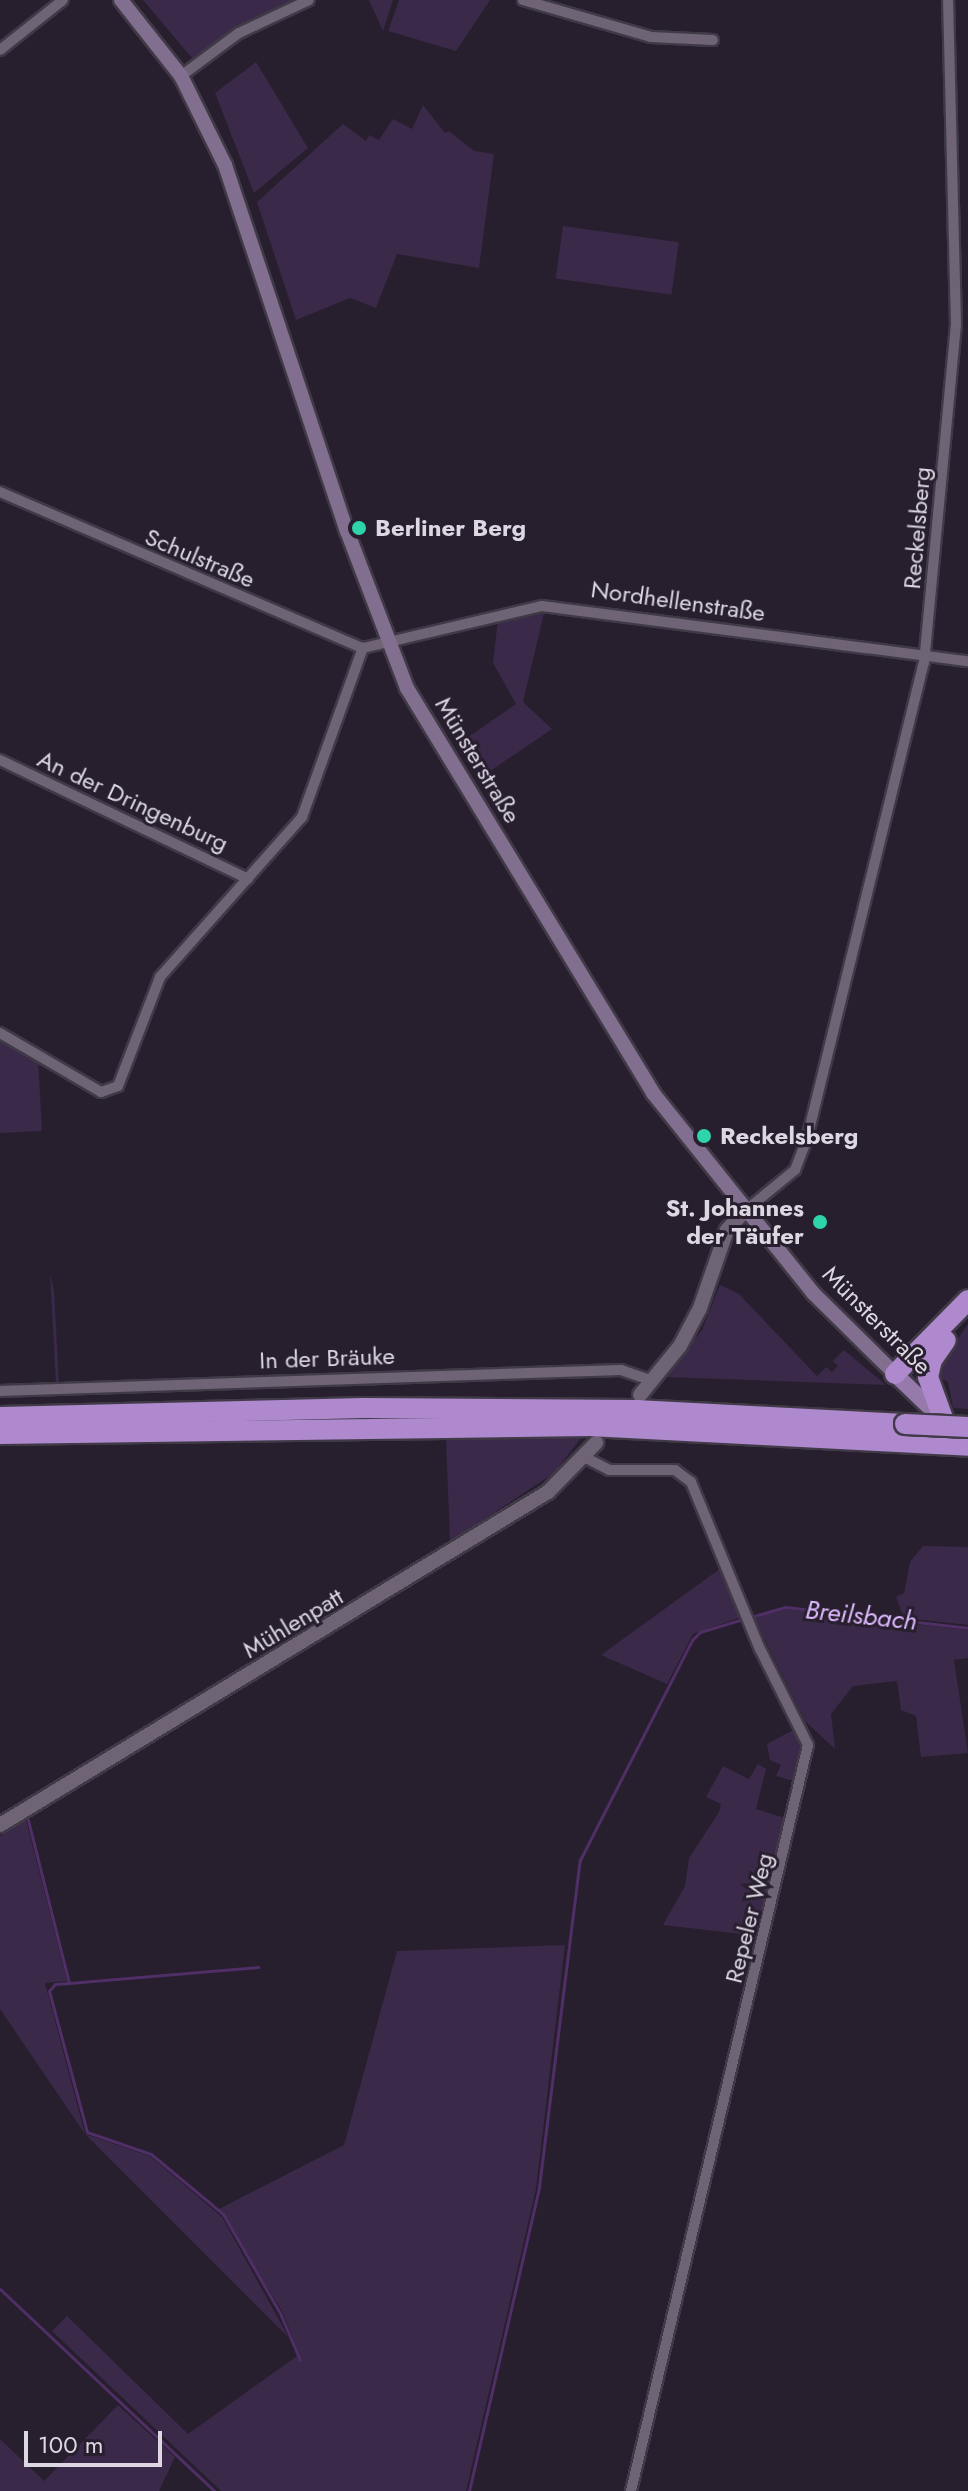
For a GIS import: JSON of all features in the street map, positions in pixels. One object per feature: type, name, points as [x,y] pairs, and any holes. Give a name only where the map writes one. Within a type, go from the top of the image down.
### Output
[{"type":"highway","points":[[900,1378],[968,1300]]},
{"type":"highway","points":[[944,1421],[928,1377],[932,1360],[968,1316]]},
{"type":"highway","points":[[900,1378],[946,1340]]},
{"type":"highway","points":[[0,1417],[364,1408],[636,1410],[968,1427]]},
{"type":"highway","points":[[0,1434],[590,1426],[968,1445]]},
{"type":"main road","name":"Münsterstraße","points":[[121,0],[181,76],[225,165],[386,644],[422,712],[653,1093],[813,1293],[968,1445]]},
{"type":"street","points":[[0,50],[63,0]]},
{"type":"street","points":[[181,76],[239,33],[309,0]]},
{"type":"street","points":[[523,0],[651,37],[713,40]]},
{"type":"street","name":"Reckelsberg","points":[[745,1211],[795,1170],[807,1138],[925,654],[956,325],[948,0]]},
{"type":"street","name":"Schulstraße","points":[[0,492],[363,648]]},
{"type":"street","name":"Nordhellenstraße","points":[[386,644],[542,606],[968,661]]},
{"type":"street","points":[[0,1033],[101,1092],[118,1086],[160,977],[302,817],[363,648],[386,644]]},
{"type":"street","name":"An der Dringenburg","points":[[0,760],[248,879]]},
{"type":"street","points":[[640,1395],[680,1346],[700,1308],[727,1230],[745,1211]]},
{"type":"street","name":"In der Bräuke","points":[[0,1391],[621,1370],[653,1381]]},
{"type":"street","name":"Mühlenpatt","points":[[0,1825],[461,1548],[548,1492],[596,1443]]},
{"type":"street","name":"Repeler Weg","points":[[584,1457],[609,1470],[675,1470],[691,1482],[760,1649],[808,1745],[631,2491]]},
{"type":"shaded area","points":[[143,0],[298,0],[251,19],[192,58]]},
{"type":"shaded area","points":[[369,0],[393,0],[383,31]]},
{"type":"shaded area","points":[[399,0],[490,0],[456,51],[388,31]]},
{"type":"shaded area","points":[[256,62],[308,148],[254,193],[215,93]]},
{"type":"shaded area","points":[[423,105],[445,133],[449,131],[474,151],[494,154],[479,268],[397,254],[376,308],[350,298],[296,320],[257,202],[343,124],[366,141],[369,135],[379,140],[393,119],[412,129]]},
{"type":"shaded area","points":[[563,226],[679,242],[671,295],[556,278]]},
{"type":"shaded area","points":[[544,613],[523,702],[552,729],[480,778],[458,744],[516,704],[493,663],[498,619]]},
{"type":"shaded area","points":[[0,1037],[38,1059],[42,1131],[0,1133]]},
{"type":"shaded area","points":[[50,1273],[54,1291],[59,1383],[56,1384]]},
{"type":"shaded area","points":[[720,1285],[739,1294],[817,1376],[826,1367],[832,1372],[838,1366],[833,1361],[844,1350],[886,1385],[664,1377],[702,1330]]},
{"type":"shaded area","points":[[968,1324],[968,1409],[953,1408],[948,1382],[933,1374]]},
{"type":"shaded area","points":[[581,1438],[554,1473],[450,1542],[446,1439]]},
{"type":"shaded area","points":[[923,1546],[968,1547],[968,1625],[904,1618],[896,1597],[904,1593],[910,1562]]},
{"type":"shaded area","points":[[721,1568],[742,1617],[693,1634],[667,1684],[601,1655]]},
{"type":"shaded area","points":[[785,1609],[968,1630],[968,1658],[954,1660],[968,1753],[921,1757],[916,1716],[901,1710],[897,1681],[853,1686],[831,1714],[835,1749],[805,1721],[754,1618]]},
{"type":"shaded area","points":[[793,1730],[801,1748],[797,1782],[776,1776],[781,1765],[770,1760],[767,1744]]},
{"type":"shaded area","points":[[758,1764],[766,1769],[756,1809],[788,1819],[759,1936],[663,1925],[685,1886],[689,1858],[719,1812],[721,1804],[706,1797],[723,1766],[749,1779]]},
{"type":"shaded area","points":[[26,1820],[67,1981],[45,1983],[85,2134],[0,2009],[0,1836]]},
{"type":"shaded area","points":[[565,1945],[536,2189],[466,2491],[221,2491],[52,2331],[67,2316],[188,2434],[297,2356],[302,2360],[282,2311],[219,2209],[344,2145],[397,1951]]},
{"type":"shaded area","points":[[85,2134],[150,2156],[222,2217],[289,2338]]},
{"type":"shaded area","points":[[118,2405],[175,2457],[159,2491],[0,2491],[0,2439],[44,2481]]},
{"type":"waterway","points":[[23,1801],[376,1588]]},
{"type":"waterway","name":"Breilsbach","points":[[754,1616],[785,1607],[968,1628]]},
{"type":"waterway","points":[[469,2491],[539,2187],[580,1860],[692,1640],[700,1632],[740,1620]]},
{"type":"waterway","points":[[28,1820],[69,1983],[55,1984],[49,1991],[87,2132],[151,2154],[223,2214],[280,2313],[300,2360]]},
{"type":"waterway","points":[[69,1983],[258,1967]]},
{"type":"waterway","points":[[0,2289],[214,2491]]},
{"type":"place","name":"Berliner Berg","points":[[359,528]]},
{"type":"place","name":"Reckelsberg","points":[[704,1136]]},
{"type":"place","name":"St. Johannes der Täufer","points":[[820,1222]]}]
